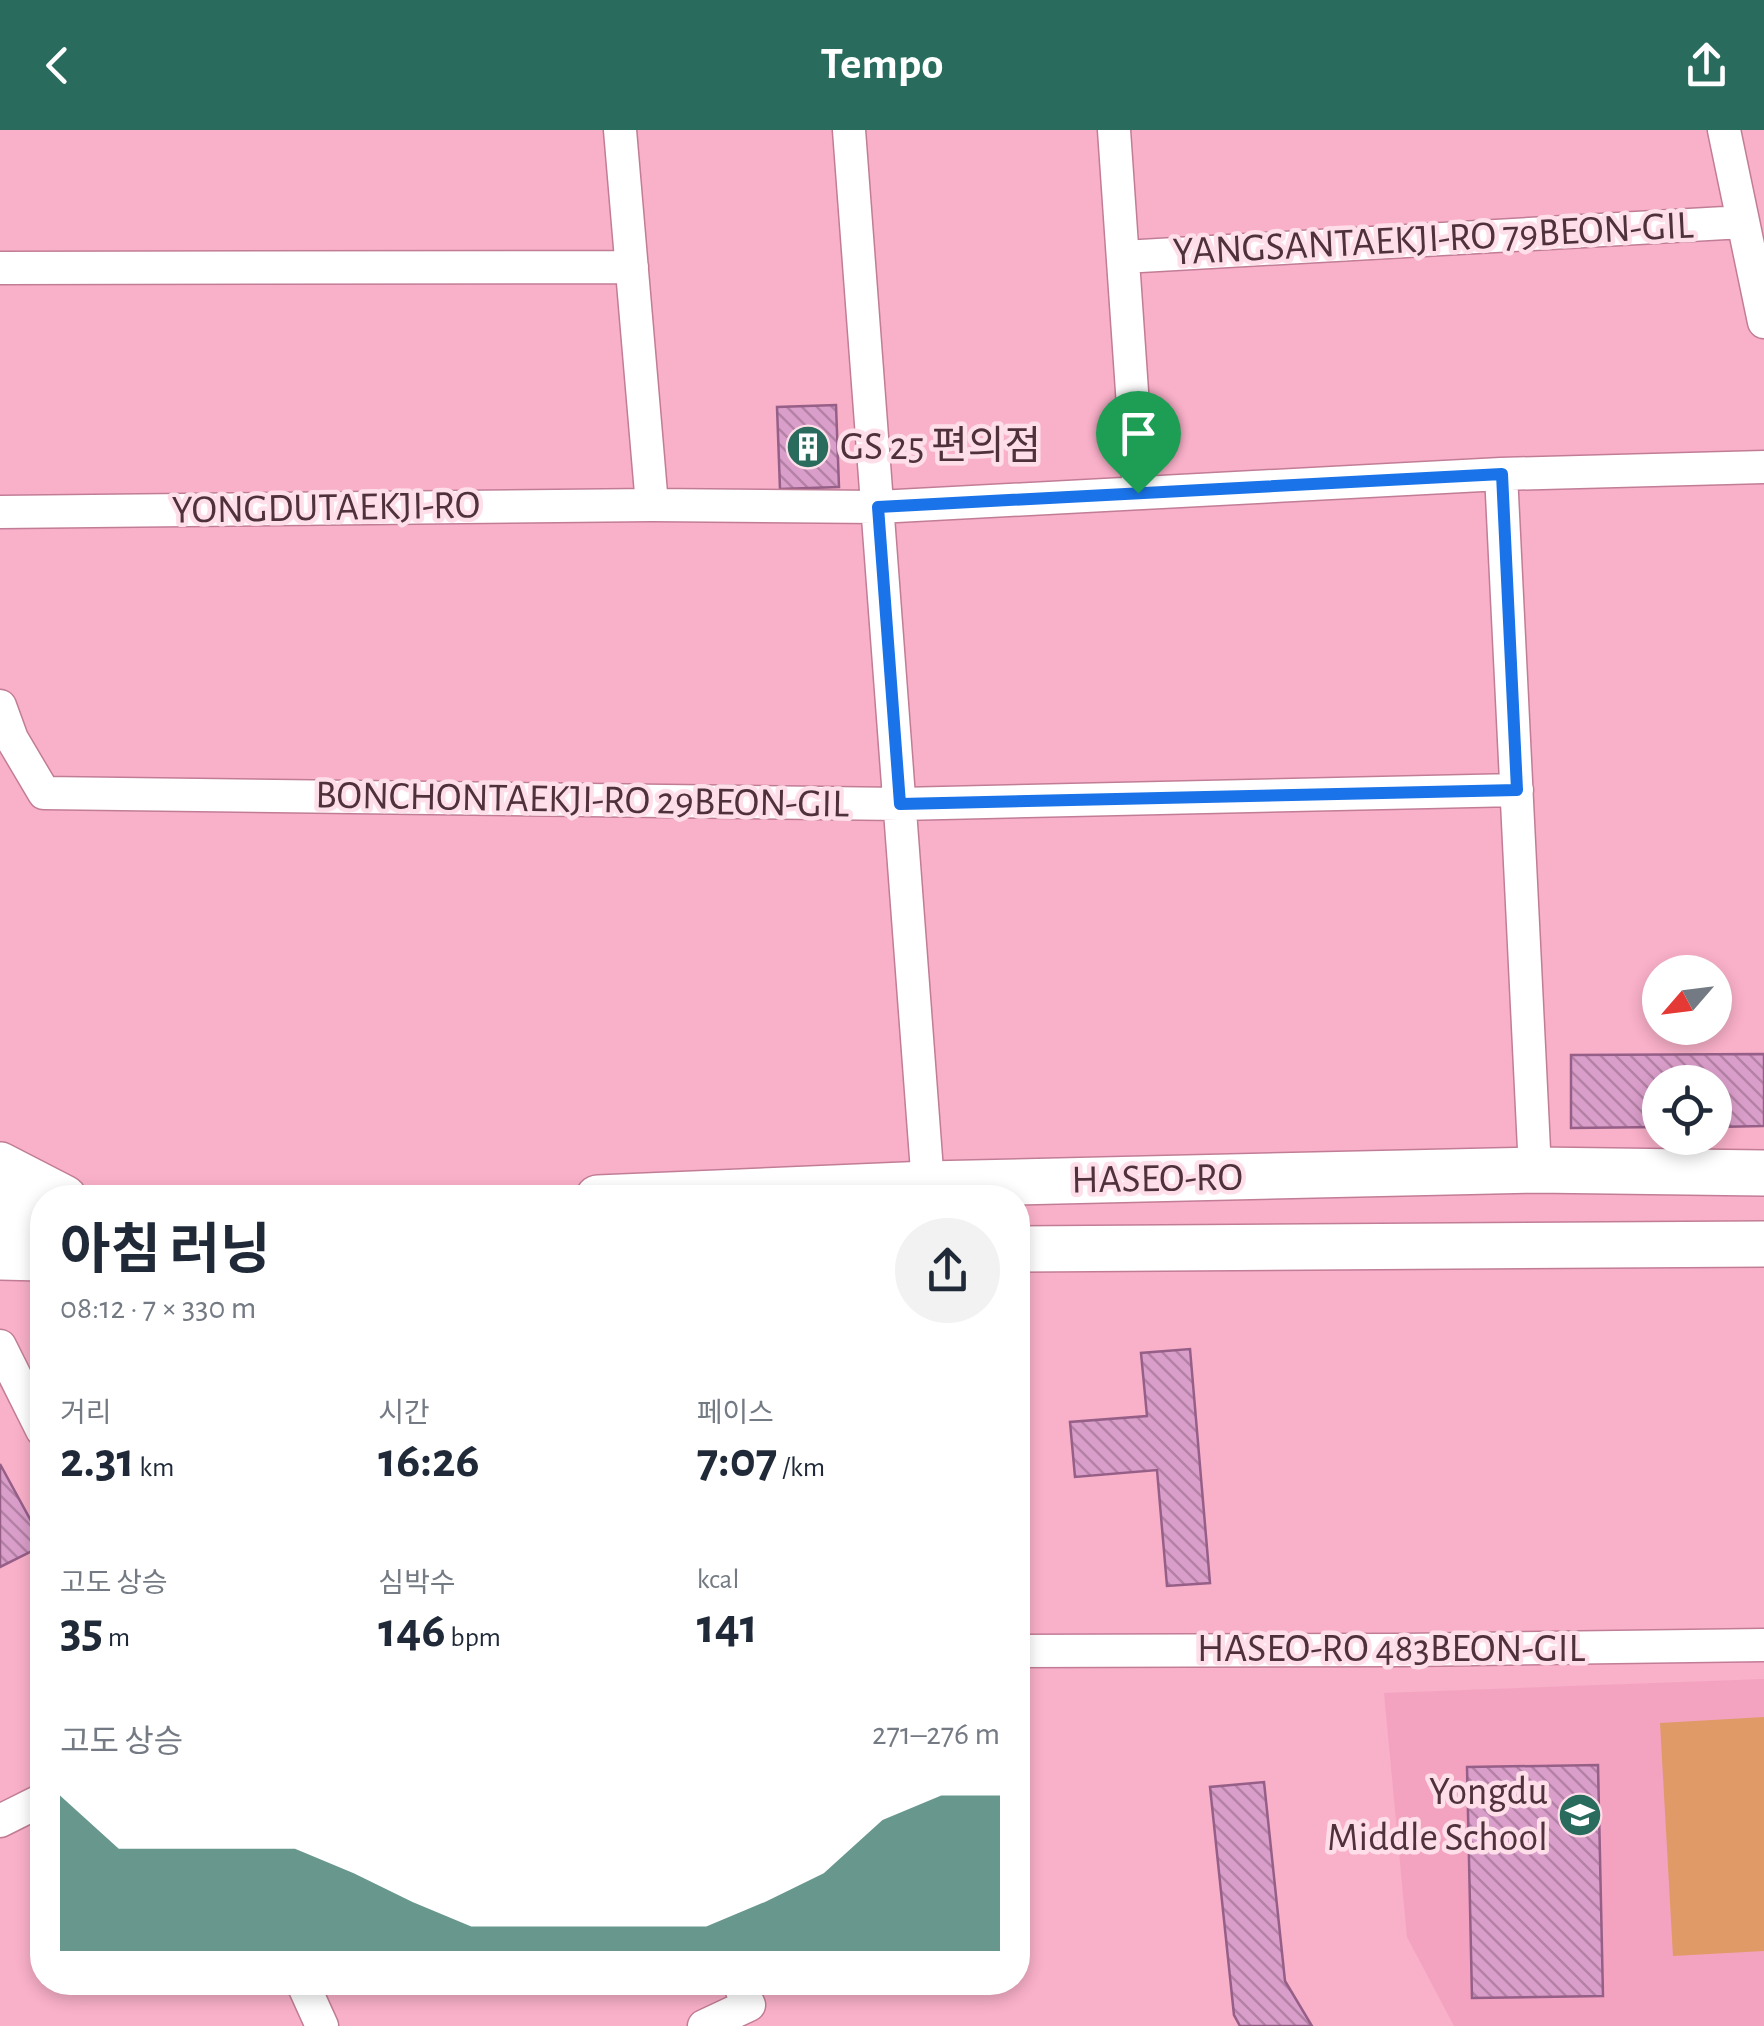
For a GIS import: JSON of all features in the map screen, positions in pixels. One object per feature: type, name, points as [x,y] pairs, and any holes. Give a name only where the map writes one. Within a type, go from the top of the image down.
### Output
[{"type":"main road","points":[[0,1165],[39,1185]]},
{"type":"main road","name":"HASEO-RO","points":[[1030,1188],[1536,1170],[1764,1173]]},
{"type":"main road","points":[[0,1212],[30,1214]]},
{"type":"main road","name":"HASEO-RO","points":[[1030,1249],[1764,1244]]},
{"type":"main road","points":[[0,1258],[30,1258]]},
{"type":"street","points":[[849,130],[929,1185]]},
{"type":"street","name":"YANGSANTAEKJI-RO 79BEON-GIL","points":[[1724,130],[1764,322]]},
{"type":"street","points":[[621,133],[652,505]]},
{"type":"street","points":[[1114,143],[1138,493]]},
{"type":"street","name":"YANGSANTAEKJI-RO 79BEON-GIL","points":[[1122,257],[1743,222]]},
{"type":"street","points":[[0,268],[632,267]]},
{"type":"street","name":"YONGDUTAEKJI-RO","points":[[0,512],[652,505],[878,507],[1502,474],[1764,468]]},
{"type":"street","points":[[1502,474],[1536,1170]]},
{"type":"street","name":"BONCHONTAEKJI-RO 29BEON-GIL","points":[[0,706],[12,739],[44,792],[900,804],[1517,790]]},
{"type":"street","points":[[0,1346],[30,1406]]},
{"type":"street","name":"HASEO-RO 483BEON-GIL","points":[[1030,1651],[1764,1645]]},
{"type":"street","points":[[0,1820],[30,1806]]},
{"type":"street","points":[[308,1995],[322,2026]]},
{"type":"street","points":[[704,2026],[749,2005],[744,1995]]},
{"type":"shaded area","name":"Yongdu Middle School","points":[[1764,1679],[1764,2026],[1454,2026],[1407,1937],[1384,1693]]},
{"type":"shaded area","points":[[1764,1717],[1764,1951],[1673,1956],[1660,1723]]},
{"type":"building","name":"GS 25 편의점","points":[[836,405],[839,487],[780,489],[777,407]]},
{"type":"building","points":[[1764,1054],[1764,1126],[1732,1127],[1732,1065],[1642,1065],[1642,1127],[1571,1128],[1571,1055]]},
{"type":"building","points":[[1190,1349],[1210,1583],[1167,1586],[1157,1470],[1075,1477],[1070,1422],[1147,1416],[1141,1353]]},
{"type":"building","points":[[0,1464],[30,1519],[30,1552],[0,1567]]},
{"type":"building","points":[[1598,1765],[1603,1996],[1472,1998],[1467,1767]]},
{"type":"building","points":[[1264,1782],[1285,1981],[1312,2026],[1240,2026],[1234,2015],[1210,1787]]},
{"type":"place","name":"GS 25 편의점","points":[[808,447]]},
{"type":"place","name":"Yongdu Middle School","points":[[1580,1815]]},
{"type":"route","points":[[1502,474],[1517,790],[900,804],[878,507],[1138,493],[1502,474]]}]
